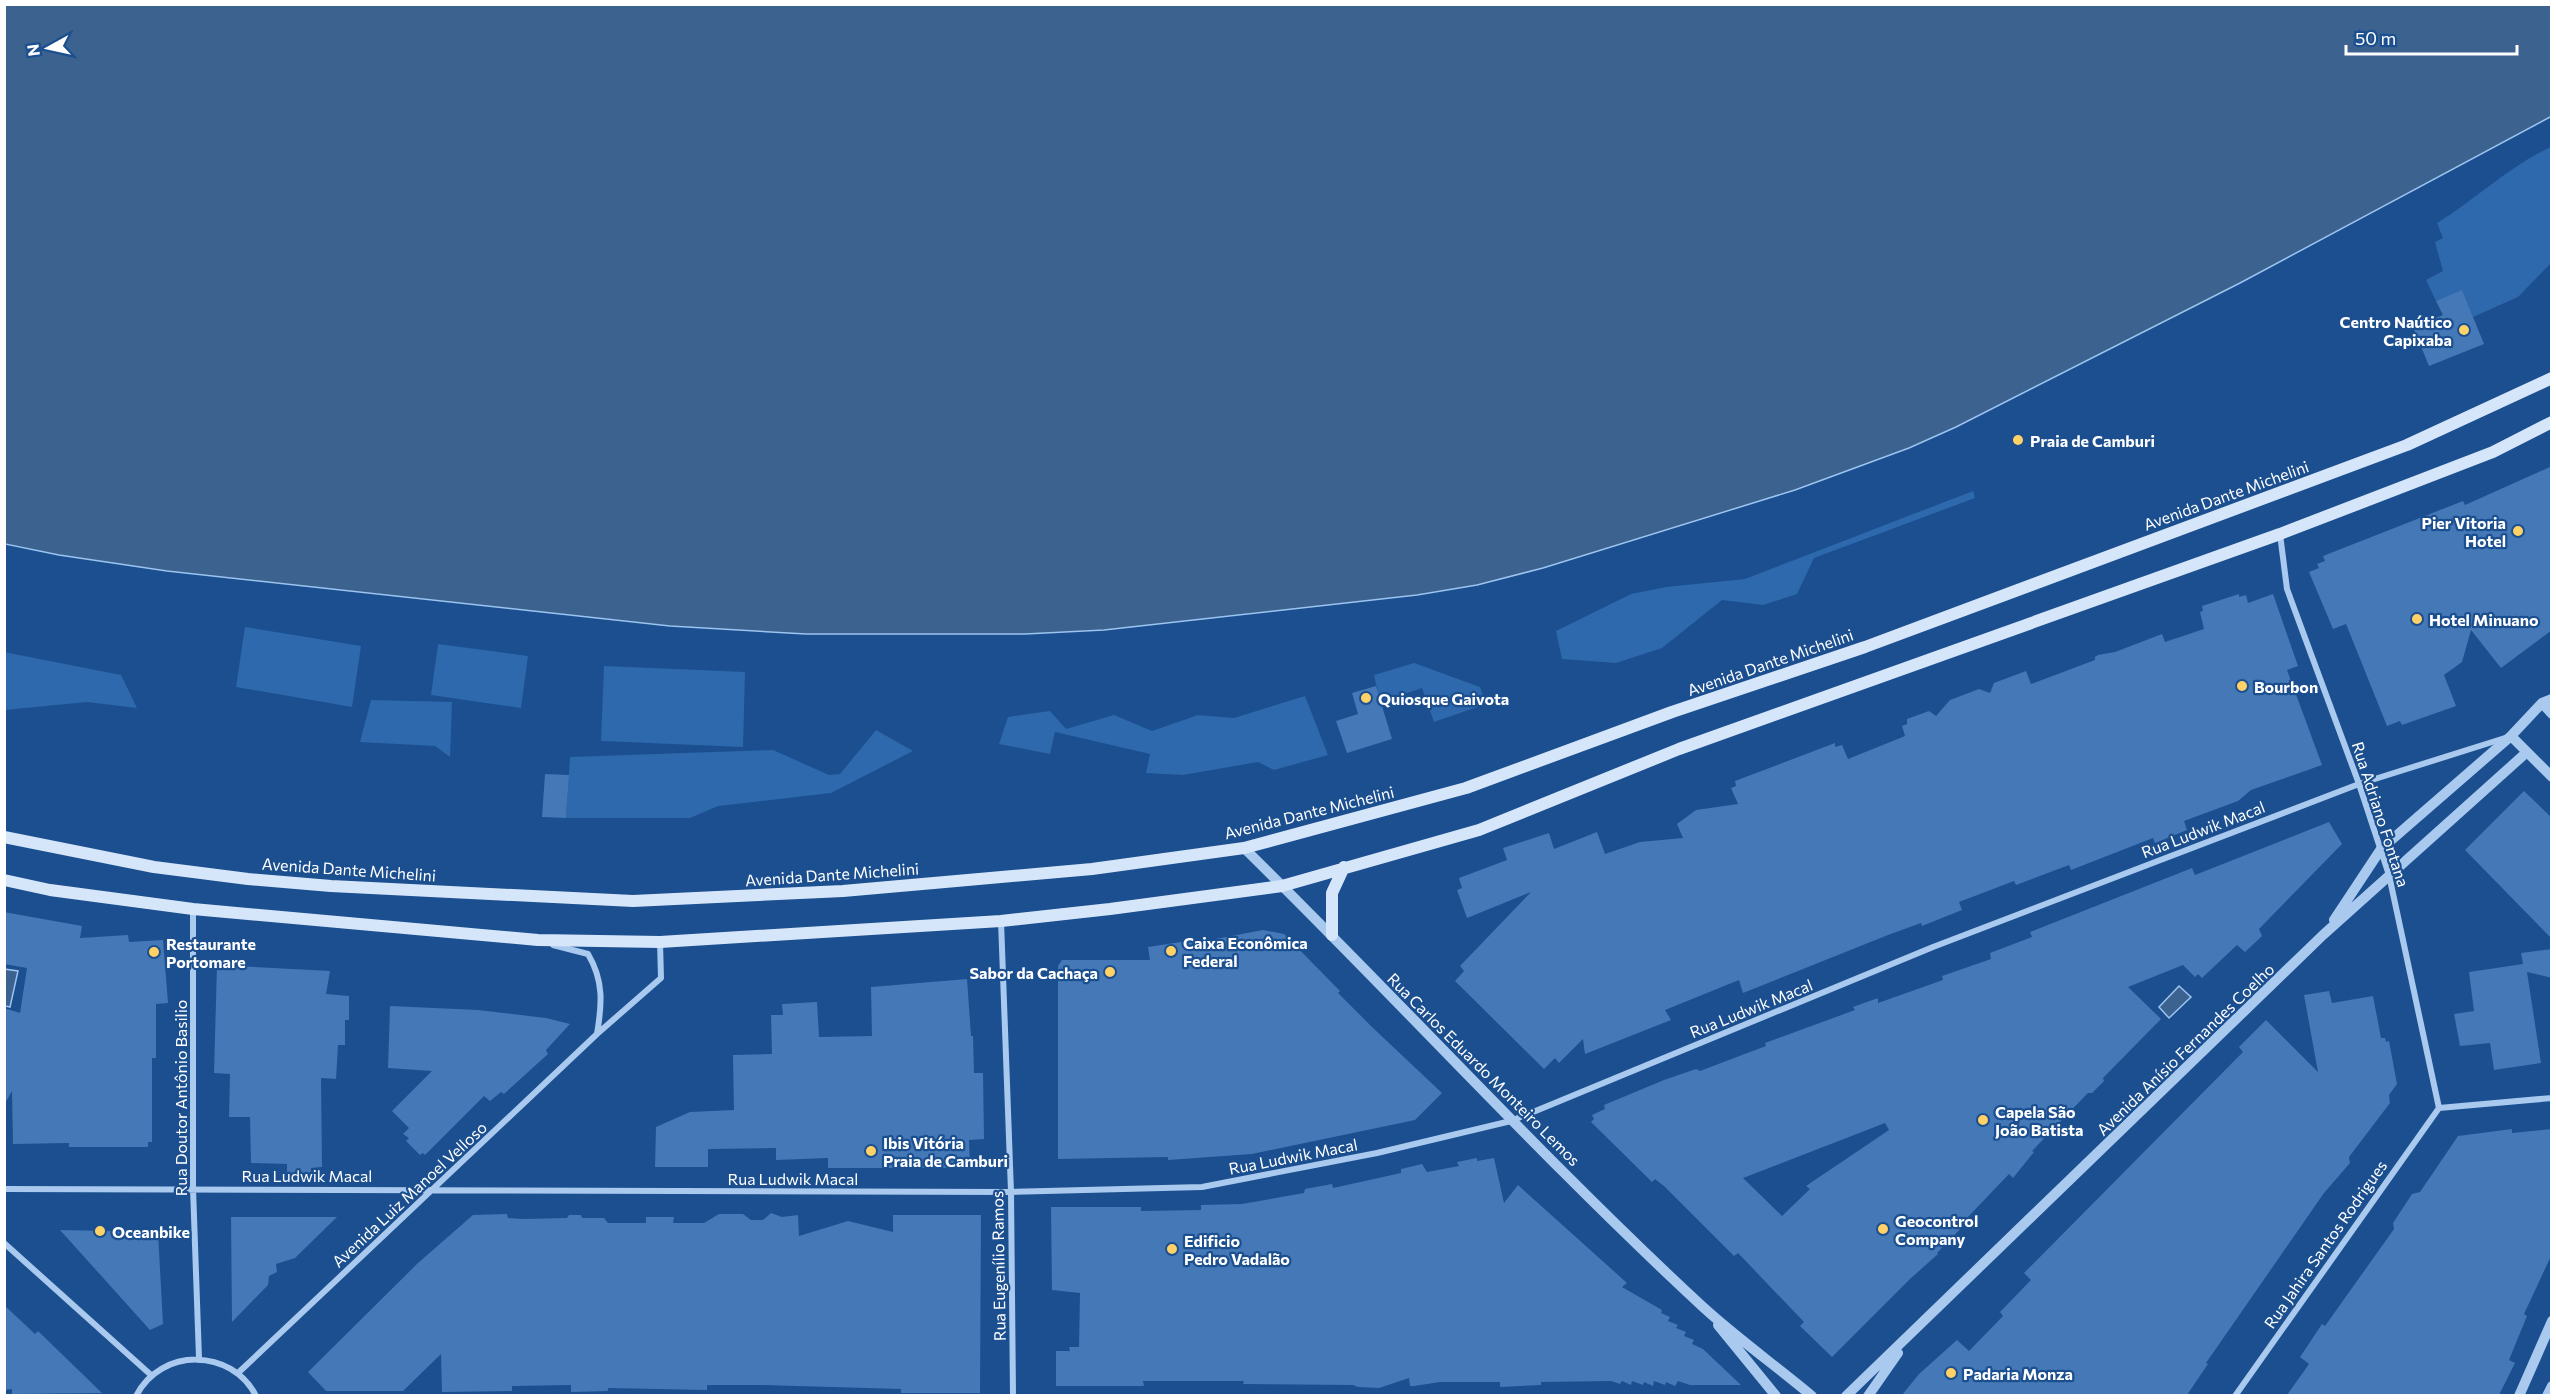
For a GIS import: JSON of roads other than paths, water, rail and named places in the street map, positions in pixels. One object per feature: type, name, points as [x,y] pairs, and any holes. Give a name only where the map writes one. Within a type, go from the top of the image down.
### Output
[{"type":"main road","name":"Avenida Dante Michelini","points":[[4,837],[154,867],[248,879],[331,886],[633,901],[843,891],[934,884],[1092,869],[1244,848],[1466,788],[1671,712],[1865,647],[2407,445],[2552,378]]},
{"type":"main road","points":[[4,880],[50,890],[193,909],[538,940],[660,942],[1001,921],[1282,886],[1479,830],[1690,745],[2280,534],[2493,452],[2552,422]]},
{"type":"main road","points":[[1332,935],[1332,893],[1344,867]]},
{"type":"street","name":"Rua Adriano Fontana","points":[[2280,534],[2287,589],[2390,875],[2439,1108]]},
{"type":"street","points":[[2547,701],[2552,714]]},
{"type":"street","name":"Avenida Anísio Fernandes Coelho","points":[[2324,935],[2381,849],[2511,736],[2547,701]]},
{"type":"street","name":"Rua Ludwik Macal","points":[[4,1189],[1011,1192],[1202,1186],[1377,1153],[1511,1122],[1933,947],[2359,784],[2511,736]]},
{"type":"street","points":[[2511,736],[2552,777]]},
{"type":"street","name":"Avenida Anísio Fernandes Coelho","points":[[1846,1395],[1912,1334],[2324,935],[2527,752]]},
{"type":"street","name":"Rua Carlos Eduardo Monteiro Lemos","points":[[1244,848],[1332,935],[1511,1122],[1705,1308],[1812,1395]]},
{"type":"street","name":"Rua Doutor Antônio Basilio","points":[[193,909],[193,1188],[199,1358]]},
{"type":"street","name":"Rua Eugenílio Ramos","points":[[1001,921],[1011,1192],[1013,1395]]},
{"type":"street","points":[[538,940],[588,954],[596,967],[602,994],[597,1034]]},
{"type":"street","name":"Avenida Luiz Manoel Velloso","points":[[238,1373],[597,1034],[660,978],[660,942]]},
{"type":"street","points":[[2439,1108],[2552,1098]]},
{"type":"street","name":"Rua Jahira Santos Rodrigues","points":[[2235,1395],[2439,1108]]},
{"type":"street","points":[[4,1243],[152,1375]]},
{"type":"street","name":"Rua Carlos Eduardo Monteiro Lemos","points":[[1705,1308],[1768,1390],[1776,1395]]},
{"type":"street","points":[[2519,1395],[2552,1321]]},
{"type":"street","name":"Avenida Anísio Fernandes Coelho","points":[[1868,1395],[1912,1334]]},
{"type":"street","points":[[136,1395],[152,1375],[174,1362],[199,1358],[219,1363],[238,1373],[252,1387],[256,1395]]},
{"type":"street","points":[[2547,1395],[2552,1386]]},
{"type":"place","name":"Centro Naútico Capixaba","points":[[2464,330]]},
{"type":"place","name":"Praia de Camburi","points":[[2018,440]]},
{"type":"place","name":"Pier Vitoria Hotel","points":[[2518,531]]},
{"type":"place","name":"Hotel Minuano","points":[[2417,619]]},
{"type":"place","name":"Bourbon","points":[[2242,686]]},
{"type":"place","name":"Quiosque Gaivota","points":[[1366,698]]},
{"type":"place","name":"Caixa Econômica Federal","points":[[1171,951]]},
{"type":"place","name":"Restaurante Portomare","points":[[154,952]]},
{"type":"place","name":"Sabor da Cachaça","points":[[1110,972]]},
{"type":"place","name":"Capela São João Batista","points":[[1983,1120]]},
{"type":"place","name":"Ibis Vitória Praia de Camburi","points":[[871,1151]]},
{"type":"place","name":"Geocontrol Company","points":[[1883,1229]]},
{"type":"place","name":"Oceanbike","points":[[100,1231]]},
{"type":"place","name":"Edificio Pedro Vadalão","points":[[1172,1249]]},
{"type":"place","name":"Padaria Monza","points":[[1951,1373]]}]
